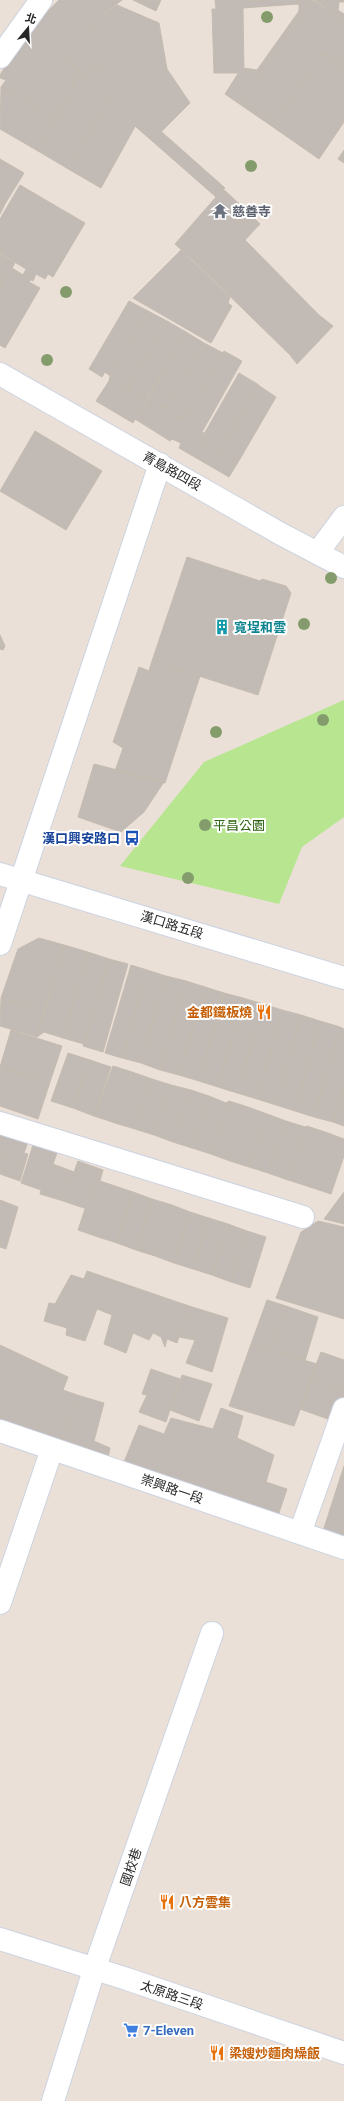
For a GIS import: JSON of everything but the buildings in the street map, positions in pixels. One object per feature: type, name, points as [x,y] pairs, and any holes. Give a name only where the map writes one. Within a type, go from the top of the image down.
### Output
[{"type":"street","points":[[0,57],[41,0]]},
{"type":"street","name":"青島路四段","points":[[0,374],[281,534],[318,552],[344,567]]},
{"type":"street","points":[[0,944],[160,464]]},
{"type":"street","points":[[318,552],[344,517]]},
{"type":"street","name":"漢口路五段","points":[[0,874],[215,937],[344,978]]},
{"type":"street","points":[[0,1123],[303,1217]]},
{"type":"street","points":[[300,1533],[344,1409]]},
{"type":"street","name":"崇興路一段","points":[[0,1431],[344,1548]]},
{"type":"street","points":[[0,1603],[52,1449]]},
{"type":"street","name":"國校巷","points":[[53,2101],[94,1970],[212,1633]]},
{"type":"street","name":"太原路三段","points":[[0,1939],[344,2053]]},
{"type":"green space","name":"平昌公園","points":[[344,700],[344,817],[302,847],[279,904],[120,866],[204,762]]},
{"type":"place","name":"慈善寺","points":[[220,211]]},
{"type":"place","name":"寬埕和雲","points":[[222,627]]},
{"type":"place","name":"漢口興安路口","points":[[132,838]]},
{"type":"place","name":"金都鐵板燒","points":[[264,1012]]},
{"type":"place","name":"八方雲集","points":[[167,1902]]},
{"type":"place","name":"7-Eleven","points":[[131,2030]]},
{"type":"place","name":"梁嫂炒麵肉燥飯","points":[[217,2053]]}]
